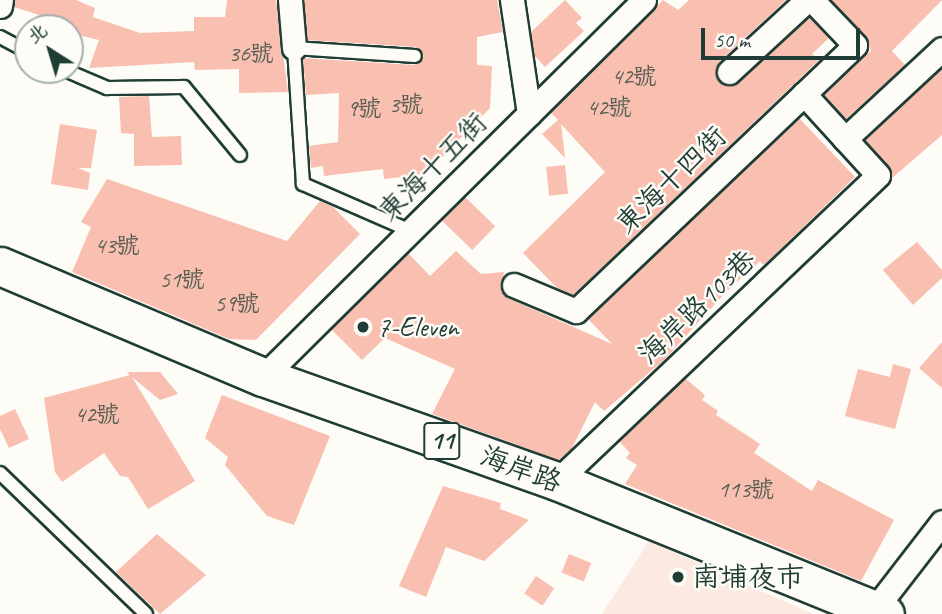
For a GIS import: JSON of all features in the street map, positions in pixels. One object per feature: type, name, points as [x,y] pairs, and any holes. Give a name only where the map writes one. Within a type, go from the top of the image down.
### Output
[{"type":"main road","name":"海岸路","points":[[0,266],[263,377],[557,481],[877,613]]},
{"type":"street","points":[[0,6],[1,0]]},
{"type":"street","points":[[290,0],[293,48]]},
{"type":"street","points":[[512,0],[529,114]]},
{"type":"street","name":"東海十五街","points":[[263,377],[644,0]]},
{"type":"street","points":[[729,72],[809,0]]},
{"type":"street","name":"東海十四街","points":[[514,285],[576,311],[855,45],[809,0]]},
{"type":"street","points":[[804,94],[845,139],[942,49]]},
{"type":"street","name":"海岸路103巷","points":[[557,481],[878,175],[845,139]]},
{"type":"street","points":[[877,613],[942,522]]},
{"type":"lane","points":[[411,231],[303,184],[293,48],[415,56]]},
{"type":"lane","points":[[84,78],[107,88],[184,87],[240,155]]},
{"type":"lane","points":[[0,472],[146,614]]},
{"type":"shaded area","name":"南埔夜市","points":[[649,541],[813,614],[602,614]]},
{"type":"building","points":[[15,0],[76,0],[95,8],[93,17],[140,33],[194,31],[194,17],[225,17],[227,0],[276,0],[288,92],[239,93],[239,69],[195,70],[194,62],[89,68],[99,40],[84,36],[84,14],[36,14],[14,7]]},
{"type":"building","points":[[304,0],[497,0],[503,32],[477,37],[477,65],[492,66],[490,108],[426,174],[384,179],[383,169],[324,176],[323,166],[311,168],[309,146],[338,142],[339,93],[306,95],[303,58],[414,65],[424,56],[416,47],[307,40]]},
{"type":"building","points":[[565,0],[582,18],[576,23],[584,31],[545,67],[534,55],[531,32]]},
{"type":"building","points":[[663,0],[678,10],[689,0],[786,0],[719,62],[716,76],[726,85],[738,82],[809,17],[829,38],[812,54],[819,60],[573,295],[557,288],[523,253],[605,172],[561,124],[565,158],[542,134],[558,120],[550,112]]},
{"type":"building","points":[[831,0],[942,0],[892,51],[905,65],[846,119],[823,94],[871,51],[865,35]]},
{"type":"building","points":[[942,68],[942,135],[892,178],[888,166],[865,140]]},
{"type":"building","points":[[149,96],[152,137],[181,136],[182,165],[134,166],[134,134],[121,133],[119,97]]},
{"type":"building","points":[[799,118],[855,177],[764,265],[760,261],[726,292],[664,360],[604,411],[595,402],[572,448],[559,460],[432,414],[455,369],[385,338],[362,360],[331,329],[408,253],[430,276],[456,251],[481,274],[504,272],[500,287],[508,298],[612,344],[588,319]]},
{"type":"building","points":[[60,124],[97,130],[91,168],[78,168],[90,173],[88,190],[51,184]]},
{"type":"building","points":[[565,165],[568,194],[549,196],[546,167]]},
{"type":"building","points":[[107,179],[287,241],[320,201],[333,207],[360,234],[256,340],[229,339],[72,272],[91,227],[81,222]]},
{"type":"building","points":[[465,197],[495,226],[472,250],[442,221]]},
{"type":"building","points":[[917,242],[942,270],[942,278],[913,305],[883,270]]},
{"type":"building","points":[[942,342],[942,388],[919,368]]},
{"type":"building","points":[[893,364],[911,369],[895,429],[845,416],[858,369],[890,377]]},
{"type":"building","points":[[127,372],[160,372],[178,394],[160,400],[132,377],[195,481],[148,509],[128,477],[120,476],[104,453],[62,482],[55,472],[44,398],[130,375]]},
{"type":"building","points":[[685,378],[705,395],[702,400],[718,411],[716,415],[760,444],[754,453],[812,491],[818,480],[894,520],[861,581],[625,484],[637,465],[626,458],[630,453],[619,441]]},
{"type":"building","points":[[222,395],[330,436],[294,525],[267,516],[225,465],[228,457],[205,438]]},
{"type":"building","points":[[15,409],[29,439],[9,448],[0,429],[0,416]]},
{"type":"building","points":[[443,486],[501,503],[500,509],[529,520],[484,561],[446,547],[426,597],[399,586]]},
{"type":"building","points":[[157,534],[206,575],[160,614],[116,572]]},
{"type":"building","points":[[569,554],[591,563],[584,582],[562,573]]},
{"type":"building","points":[[536,576],[554,588],[542,606],[524,593]]},
{"type":"place","name":"7-Eleven","points":[[363,327]]},
{"type":"place","name":"南埔夜市","points":[[678,577]]}]
